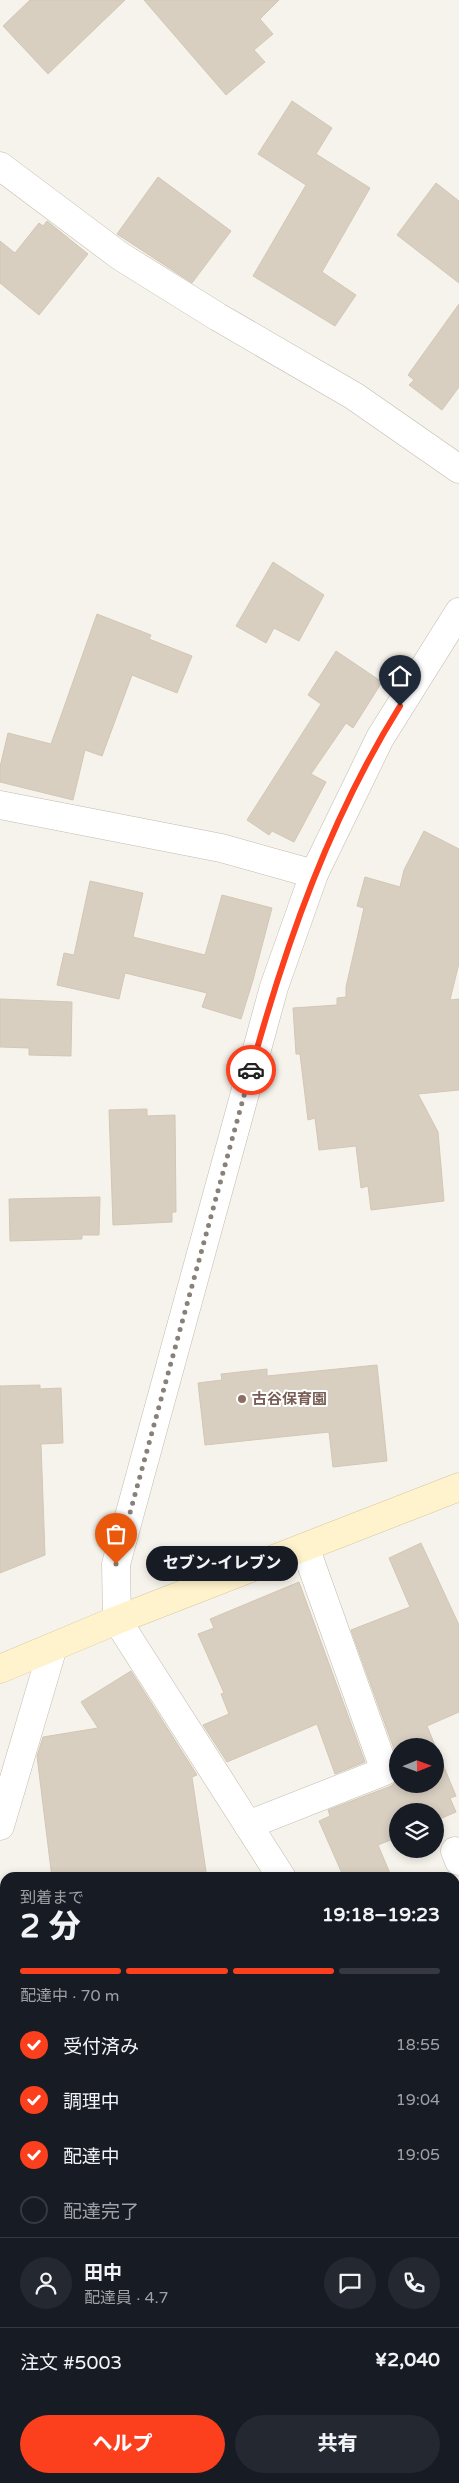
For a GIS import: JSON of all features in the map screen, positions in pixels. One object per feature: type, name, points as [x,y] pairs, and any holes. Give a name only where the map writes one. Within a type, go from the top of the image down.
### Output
[{"type":"street","points":[[0,166],[120,256],[218,317],[354,396],[459,469]]},
{"type":"street","points":[[278,1872],[117,1620],[116,1564],[274,987],[314,874],[380,738],[459,612]]},
{"type":"street","points":[[0,805],[221,848],[314,874]]},
{"type":"street","points":[[0,1669],[117,1620],[459,1487]]},
{"type":"street","points":[[248,1825],[385,1770],[305,1547]]},
{"type":"street","points":[[0,1826],[53,1647]]},
{"type":"building","points":[[30,0],[125,0],[48,74],[3,26]]},
{"type":"building","points":[[144,0],[279,0],[260,19],[273,34],[254,50],[265,62],[226,95]]},
{"type":"building","points":[[292,101],[332,128],[316,154],[370,188],[322,272],[356,295],[335,326],[253,276],[306,185],[258,154]]},
{"type":"building","points":[[158,177],[231,231],[192,283],[117,234]]},
{"type":"building","points":[[436,183],[459,201],[459,283],[397,235]]},
{"type":"building","points":[[47,221],[88,254],[39,315],[0,283],[0,241],[15,253],[39,223],[43,226]]},
{"type":"building","points":[[459,304],[459,387],[442,410],[409,385],[414,380],[408,375]]},
{"type":"building","points":[[273,562],[324,595],[299,641],[274,628],[266,643],[236,626]]},
{"type":"building","points":[[97,614],[151,635],[149,639],[192,656],[177,693],[132,675],[102,756],[85,750],[73,800],[0,782],[0,767],[8,733],[51,744]]},
{"type":"building","points":[[336,651],[382,682],[353,728],[346,723],[311,774],[326,782],[294,842],[272,831],[269,835],[247,820],[321,704],[308,695]]},
{"type":"building","points":[[424,831],[459,849],[459,963],[450,1000],[459,999],[459,1090],[418,1094],[438,1132],[444,1201],[371,1210],[368,1186],[361,1188],[356,1146],[319,1150],[315,1118],[308,1120],[300,1054],[296,1054],[293,1008],[337,1005],[337,998],[346,997],[346,987],[364,908],[357,906],[365,877],[400,887],[404,870]]},
{"type":"building","points":[[90,881],[143,893],[133,937],[205,955],[222,895],[272,908],[241,1019],[202,1007],[207,993],[125,973],[119,999],[57,985],[64,953],[74,955]]},
{"type":"building","points":[[0,999],[72,1002],[71,1056],[29,1055],[29,1048],[0,1047]]},
{"type":"building","points":[[147,1109],[147,1116],[175,1115],[176,1212],[172,1212],[172,1222],[113,1225],[109,1110]]},
{"type":"building","points":[[100,1197],[99,1235],[82,1235],[82,1239],[10,1241],[9,1199]]},
{"type":"building","points":[[377,1365],[387,1461],[333,1467],[329,1432],[205,1445],[198,1383],[222,1380],[221,1374],[267,1369],[267,1376]]},
{"type":"building","points":[[40,1385],[40,1389],[61,1388],[63,1443],[41,1444],[45,1555],[0,1573],[0,1386]]},
{"type":"building","points":[[421,1543],[459,1625],[459,1712],[427,1726],[432,1738],[390,1738],[351,1630],[410,1607],[389,1558]]},
{"type":"building","points":[[299,1582],[365,1762],[335,1774],[317,1724],[227,1762],[203,1725],[229,1714],[221,1694],[224,1693],[198,1634],[214,1628],[210,1619]]},
{"type":"building","points":[[131,1671],[197,1775],[192,1777],[206,1872],[51,1872],[37,1756],[43,1737],[98,1728],[81,1702]]},
{"type":"building","points":[[444,1767],[456,1796],[450,1798],[456,1812],[444,1817],[444,1803],[389,1803],[389,1841],[378,1845],[389,1872],[341,1872],[319,1821],[330,1816],[328,1810],[389,1787],[389,1793],[444,1793]]},
{"type":"way so far","points":[[116,1564],[251,1070]]},
{"type":"place","name":"古谷保育園","points":[[242,1399]]},
{"type":"place","name":"セブン-イレブン","points":[[116,1564]]},
{"type":"route","points":[[251,1070],[274,987],[314,874],[380,738],[400,706]]}]
